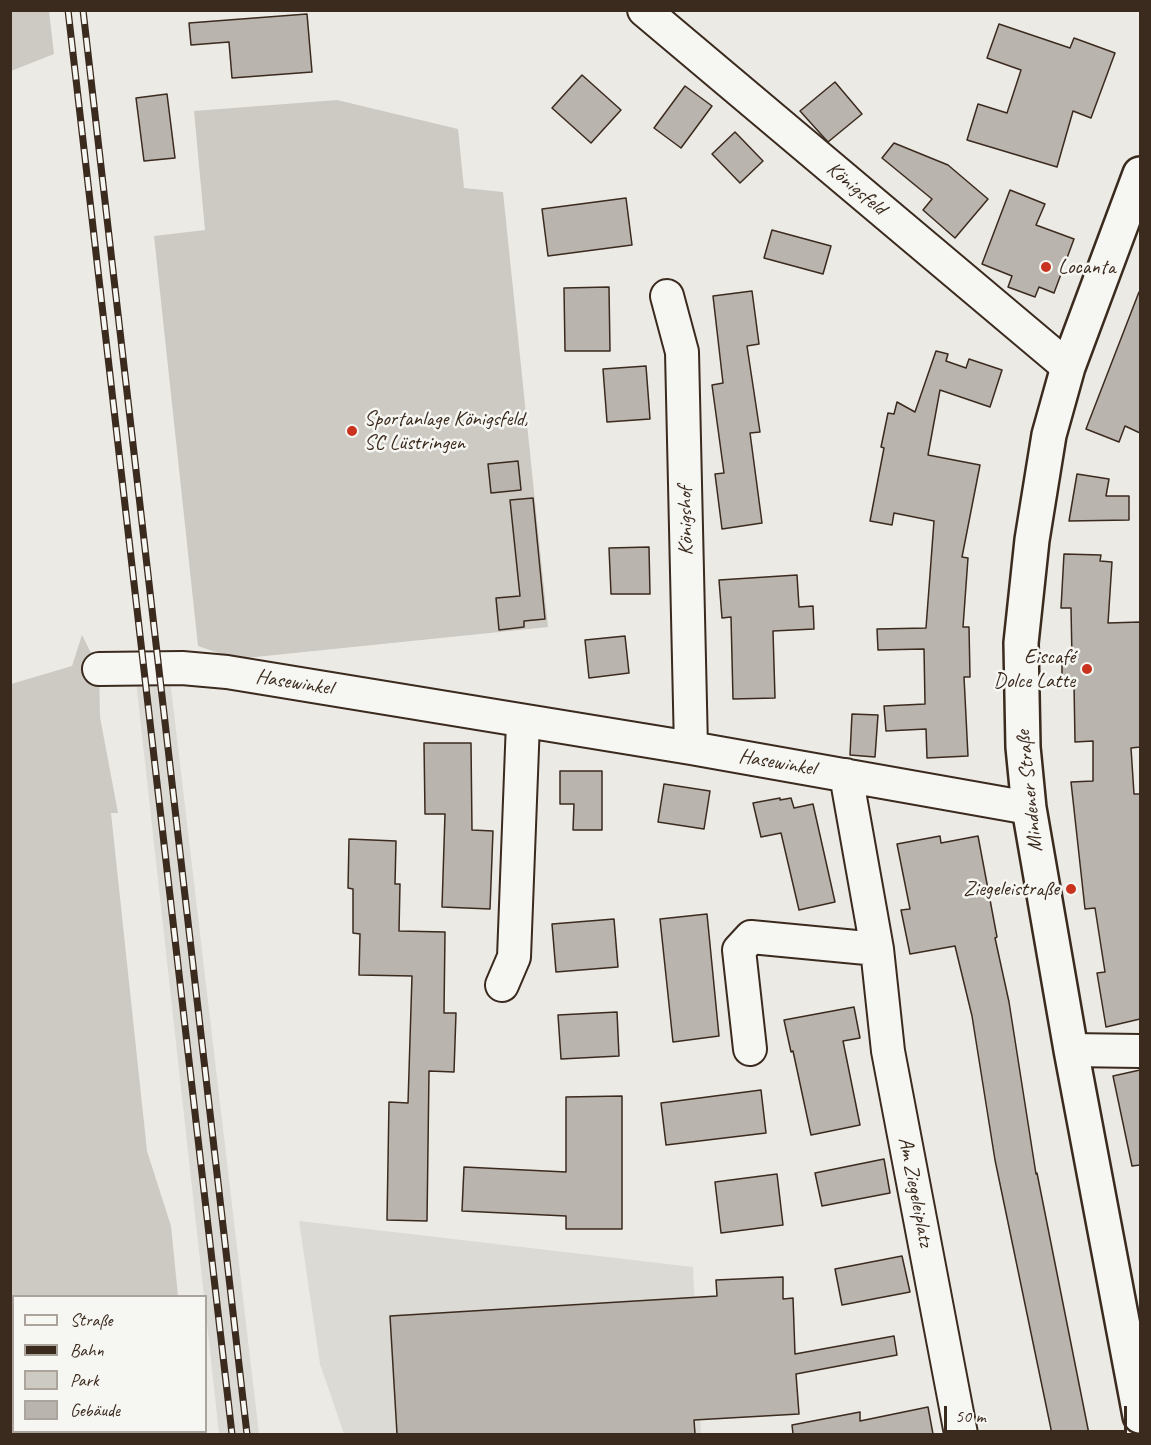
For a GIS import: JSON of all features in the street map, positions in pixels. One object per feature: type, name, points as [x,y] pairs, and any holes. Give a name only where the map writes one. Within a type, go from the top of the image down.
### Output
[{"type":"main road","name":"Mindener Straße","points":[[1137,192],[1068,367],[1050,435],[1037,505],[1022,643],[1023,747],[1029,808],[1071,1050],[1140,1416]]},
{"type":"street","name":"Königsfeld","points":[[644,10],[1068,367]]},
{"type":"street","name":"Königshof","points":[[667,296],[682,352],[691,748]]},
{"type":"street","name":"Hasewinkel","points":[[99,669],[182,668],[227,672],[691,748],[1029,808]]},
{"type":"street","points":[[502,985],[514,957],[523,722]]},
{"type":"street","name":"Am Ziegeleiplatz","points":[[846,775],[877,949],[888,1051],[961,1434]]},
{"type":"street","points":[[750,1049],[739,950],[751,937],[877,949]]},
{"type":"street","points":[[1071,1050],[1140,1051]]},
{"type":"shaded area","points":[[170,679],[259,1434],[219,1434],[207,1323],[207,1295],[204,1295],[136,681]]},
{"type":"shaded area","points":[[299,1221],[693,1267],[701,1434],[344,1434],[320,1364]]},
{"type":"green space","points":[[11,10],[49,11],[54,54],[11,71]]},
{"type":"green space","name":"Sportanlage Königsfeld, SC Lüstringen","points":[[337,100],[458,129],[464,188],[503,192],[548,627],[236,659],[198,646],[154,236],[205,230],[194,111]]},
{"type":"green space","points":[[82,635],[99,669],[100,717],[118,813],[111,813],[147,1151],[171,1226],[178,1295],[12,1295],[12,1433],[194,1434],[11,1434],[11,684],[72,666]]},
{"type":"building","points":[[307,14],[312,72],[232,78],[229,42],[191,45],[189,23]]},
{"type":"building","points":[[999,24],[1070,48],[1074,38],[1115,53],[1091,118],[1073,111],[1057,167],[967,140],[978,104],[1007,113],[1021,70],[987,58]]},
{"type":"building","points":[[582,75],[621,110],[591,143],[552,108]]},
{"type":"building","points":[[835,82],[862,114],[828,142],[800,111]]},
{"type":"building","points":[[685,86],[712,106],[681,148],[654,128]]},
{"type":"building","points":[[167,94],[175,158],[144,161],[136,98]]},
{"type":"building","points":[[735,132],[763,161],[740,183],[712,154]]},
{"type":"building","points":[[894,143],[948,165],[988,199],[955,238],[923,210],[932,199],[882,158]]},
{"type":"building","points":[[1010,190],[1045,204],[1036,225],[1074,239],[1054,293],[1039,287],[1035,297],[1008,287],[1012,276],[982,264]]},
{"type":"building","points":[[626,198],[632,245],[548,256],[542,209]]},
{"type":"building","points":[[772,230],[831,246],[823,274],[764,258]]},
{"type":"building","points":[[609,287],[610,351],[565,351],[564,288]]},
{"type":"building","points":[[752,291],[759,344],[747,346],[760,432],[750,433],[762,523],[722,529],[715,474],[724,473],[712,385],[723,383],[713,296]]},
{"type":"building","points":[[1139,292],[1140,433],[1125,426],[1119,442],[1086,429]]},
{"type":"building","points":[[936,351],[948,354],[946,361],[966,368],[969,359],[1002,370],[990,407],[940,390],[928,455],[980,465],[962,557],[968,558],[963,627],[969,627],[970,677],[964,677],[968,756],[927,758],[926,729],[886,731],[884,706],[925,704],[924,649],[878,650],[877,629],[926,628],[934,521],[894,513],[892,525],[870,521],[884,448],[881,447],[888,413],[894,414],[897,402],[915,412]]},
{"type":"building","points":[[646,366],[650,419],[607,422],[603,369]]},
{"type":"building","points":[[518,461],[521,490],[491,493],[488,464]]},
{"type":"building","points":[[1077,474],[1109,479],[1106,496],[1129,496],[1129,520],[1069,521]]},
{"type":"building","points":[[533,498],[545,619],[524,621],[524,627],[499,630],[496,598],[520,596],[510,500]]},
{"type":"building","points":[[649,547],[650,594],[611,594],[609,548]]},
{"type":"building","points":[[1064,554],[1101,555],[1100,561],[1112,562],[1108,623],[1140,622],[1140,747],[1131,748],[1134,794],[1140,794],[1140,1019],[1106,1027],[1097,973],[1105,972],[1095,908],[1085,909],[1071,782],[1093,781],[1093,741],[1075,742],[1074,684],[1062,685],[1062,658],[1072,658],[1071,608],[1061,608]]},
{"type":"building","points":[[797,575],[799,607],[813,606],[814,629],[773,631],[775,698],[733,699],[731,617],[722,618],[719,580]]},
{"type":"building","points":[[625,636],[629,673],[589,678],[585,640]]},
{"type":"building","points":[[852,714],[878,715],[875,757],[850,755]]},
{"type":"building","points":[[424,743],[471,743],[472,830],[493,831],[490,909],[442,907],[445,814],[425,814]]},
{"type":"building","points":[[560,771],[602,771],[602,830],[573,830],[574,804],[560,804]]},
{"type":"building","points":[[664,784],[710,791],[704,829],[658,822]]},
{"type":"building","points":[[780,798],[780,800],[791,798],[794,808],[813,804],[835,902],[799,910],[781,833],[761,837],[753,803]]},
{"type":"building","points":[[940,836],[941,843],[978,836],[997,937],[995,938],[1009,1002],[1036,1174],[1089,1434],[1052,1434],[995,1160],[972,1016],[955,946],[910,954],[901,910],[910,909],[897,844]]},
{"type":"building","points":[[349,839],[396,841],[395,884],[400,884],[399,931],[445,932],[444,1013],[456,1013],[454,1072],[429,1071],[427,1221],[387,1220],[389,1102],[408,1103],[412,976],[359,975],[360,934],[353,933],[353,889],[348,888]]},
{"type":"building","points":[[707,914],[719,1036],[673,1042],[660,919]]},
{"type":"building","points":[[614,919],[618,967],[556,972],[552,924]]},
{"type":"building","points":[[854,1007],[860,1038],[843,1041],[860,1125],[811,1135],[784,1020]]},
{"type":"building","points":[[617,1012],[619,1056],[561,1059],[558,1015]]},
{"type":"building","points":[[1140,1070],[1140,1165],[1132,1166],[1113,1076]]},
{"type":"building","points":[[761,1090],[766,1133],[666,1145],[661,1103]]},
{"type":"building","points":[[622,1096],[622,1229],[566,1229],[566,1216],[462,1211],[464,1167],[566,1172],[566,1097]]},
{"type":"building","points":[[884,1159],[890,1193],[822,1206],[815,1173]]},
{"type":"building","points":[[777,1174],[783,1225],[721,1233],[715,1182]]},
{"type":"building","points":[[902,1256],[910,1292],[842,1305],[835,1269]]},
{"type":"building","points":[[783,1277],[783,1299],[793,1298],[795,1354],[894,1336],[897,1355],[796,1374],[799,1414],[694,1420],[695,1434],[397,1434],[390,1316],[717,1296],[716,1280]]},
{"type":"building","points":[[928,1407],[933,1434],[793,1434],[792,1425],[860,1412],[860,1421]]},
{"type":"railway","points":[[68,10],[232,1434]]},
{"type":"railway","points":[[83,10],[247,1434]]},
{"type":"place","name":"Locanta","points":[[1046,267]]},
{"type":"place","name":"Sportanlage Königsfeld, SC Lüstringen","points":[[352,431]]},
{"type":"place","name":"Eiscafé Dolce Latte","points":[[1087,669]]},
{"type":"place","name":"Ziegeleistraße","points":[[1071,889]]}]
